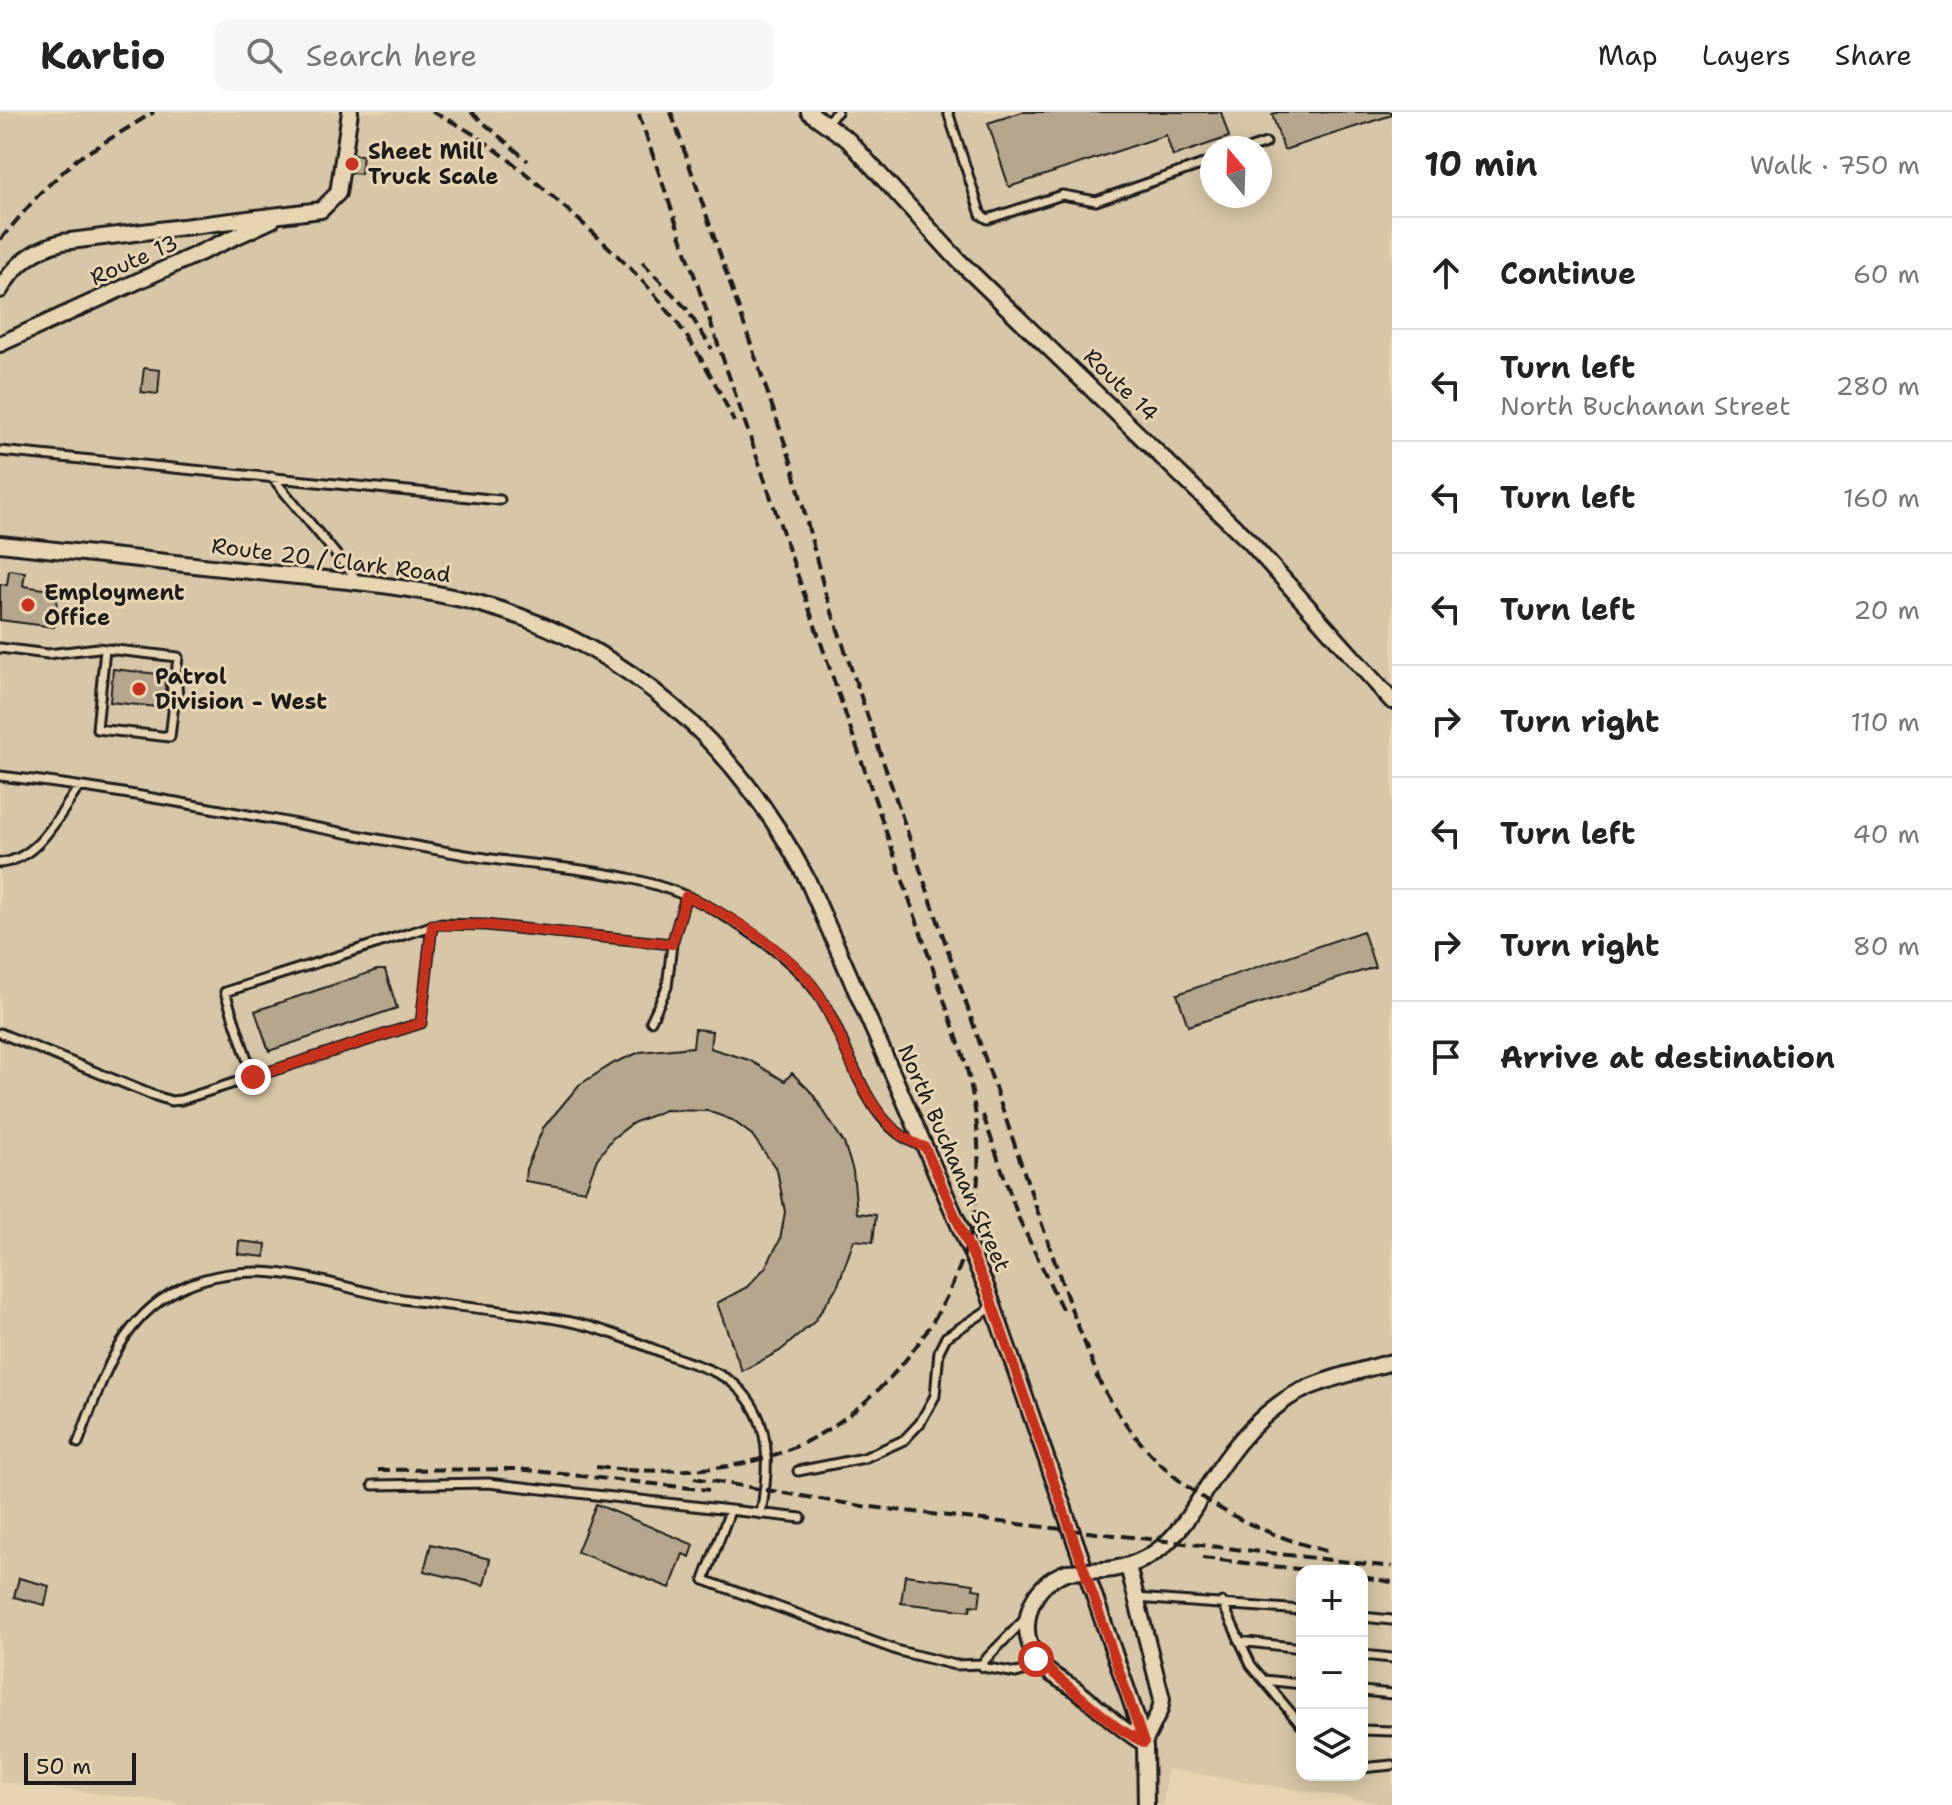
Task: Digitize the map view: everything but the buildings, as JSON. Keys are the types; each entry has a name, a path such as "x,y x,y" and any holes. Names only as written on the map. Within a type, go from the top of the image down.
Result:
{"street":[{"name":"Route 13","path":"0,290 19,264 47,246 139,230 321,210 333,200 342,177 350,112"},
{"name":"Route 14","path":"809,112 848,140 958,260 1250,542 1392,701"},
{"name":"Route 13","path":"0,344 285,214"},
{"name":"Route 20 / Clark Road","path":"0,544 359,583 450,597 516,615 579,643 639,678"},
{"name":"North Buchanan Street","path":"639,678 663,695 709,739 799,864 994,1306 1144,1743 1146,1805"},
{"path":"1128,1566 1162,1699 1144,1743 1117,1727 1043,1666 1029,1639 1028,1616 1033,1597 1042,1586 1067,1572 1128,1566 1157,1553 1191,1515 1226,1459 1252,1429 1284,1400 1344,1376 1392,1362"}],"lane":[{"path":"825,123 837,112"},
{"path":"948,112 981,215 988,219 1062,195 1096,201 1200,165"},
{"path":"0,451 500,500"},
{"path":"272,477 359,583"},
{"path":"0,648 48,654 105,649 178,657 176,675 171,682 174,704 170,737 97,729 105,649"},
{"path":"0,776 79,787 486,859 630,877 686,896 755,935 806,979 820,997 883,1118 903,1138 925,1147"},
{"path":"0,863 23,857 35,847 79,787"},
{"path":"651,1021 667,987 672,944 686,896"},
{"path":"253,1077 225,992 432,925 485,925 672,944"},
{"path":"0,1033 171,1101 421,1023 432,925"},
{"path":"78,1443 114,1355 138,1317 180,1288 207,1278 232,1274 282,1274 395,1298 571,1322 635,1341 728,1380 749,1402 766,1437 768,1462 761,1514"},
{"path":"798,1471 864,1458 904,1440 920,1423 935,1396 939,1351 946,1337 994,1306"},
{"path":"373,1485 488,1483 801,1518"},
{"path":"730,1511 704,1580 899,1651 955,1665 982,1664 991,1671 1016,1673 1043,1666"},
{"path":"1136,1598 1296,1609"},
{"path":"1222,1602 1239,1641 1264,1680 1296,1719"},
{"path":"982,1664 1028,1616"},
{"path":"1368,1618 1392,1620"},
{"path":"1239,1641 1296,1647"},
{"path":"1368,1656 1392,1658"},
{"path":"1264,1680 1296,1683"},
{"path":"1368,1692 1392,1694"},
{"path":"1368,1730 1392,1731"},
{"path":"1368,1767 1392,1765"}],"shaded area":[{"path":"0,112 1392,112 1392,1805 1167,1769 1163,1805 198,1805 0,1782"}],"railway":[{"path":"0,240 40,193 77,159 154,112"},
{"path":"432,112 480,138 510,160 610,248 678,324 716,385 734,422"},
{"path":"471,112 528,161"},
{"path":"627,1470 700,1469 736,1465 771,1456 809,1440 844,1418 877,1391 906,1360 931,1325 951,1288 966,1249 975,1209 978,1170 973,1095 964,1058 638,112"},
{"path":"671,112 792,464 825,592 1069,1303 1100,1382"},
{"path":"642,262 686,308 712,349"},
{"path":"983,1115 1019,1219 1063,1311"},
{"path":"1096,1375 1138,1440 1191,1489 1253,1525 1326,1551"},
{"path":"596,1467 638,1471"},
{"path":"378,1470 517,1469 709,1490"},
{"path":"694,1478 862,1506 1392,1567"},
{"path":"1202,1558 1296,1569"},
{"path":"1368,1578 1392,1582"}],"place":[{"name":"Sheet Mill Truck Scale","path":"352,164"},
{"name":"Employment Office","path":"28,605"},
{"name":"Patrol Division - West","path":"139,689"}],"route":[{"path":"253,1077 421,1023 432,925 485,925 672,944 686,896 755,935 814,988 876,1107 890,1127 903,1138 925,1147 988,1291 1124,1677 1144,1743 1117,1727 1036,1659"}]}
